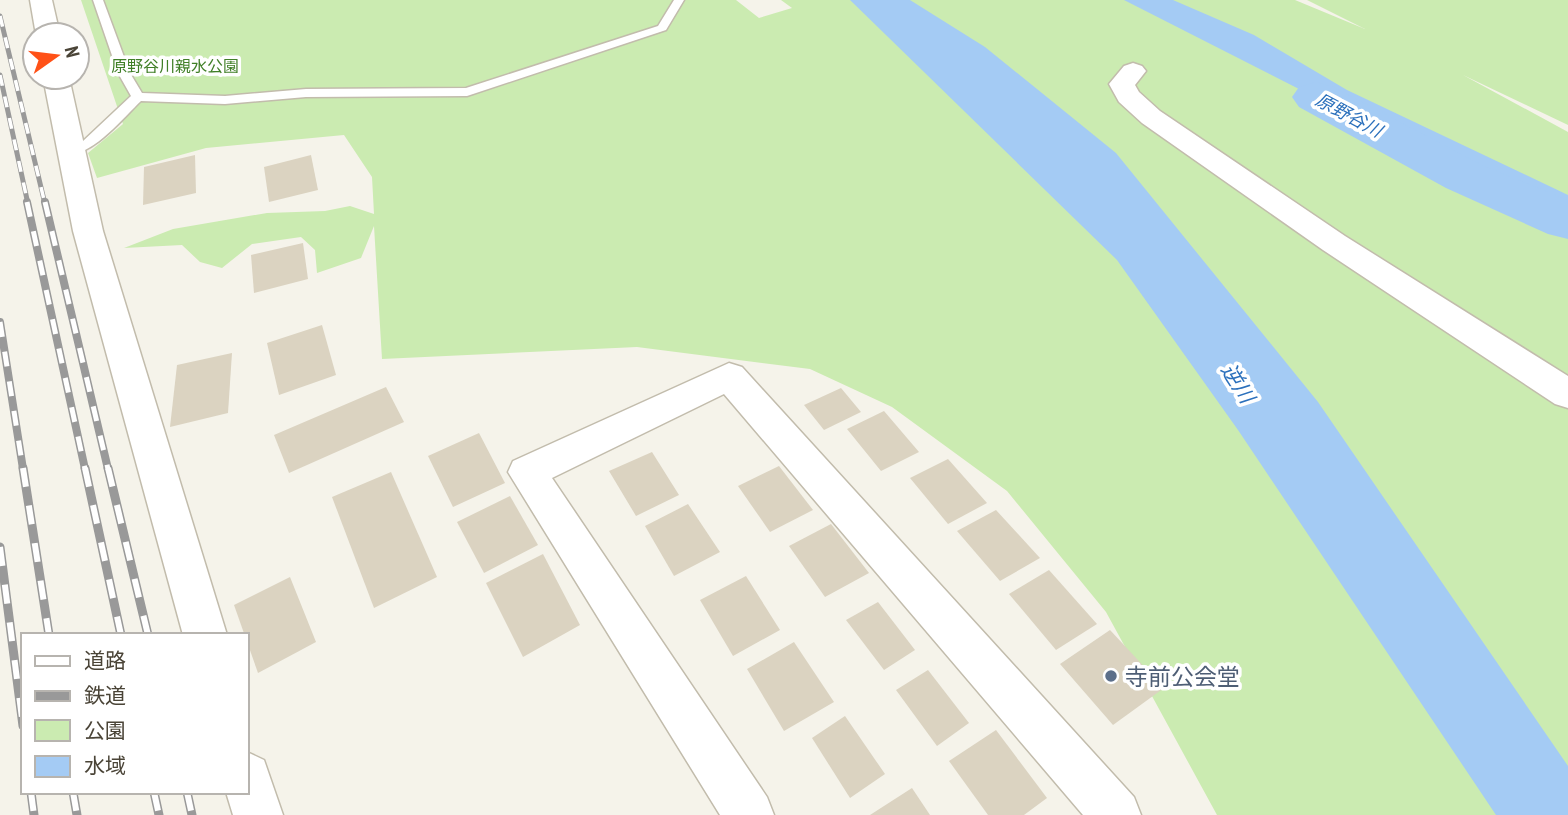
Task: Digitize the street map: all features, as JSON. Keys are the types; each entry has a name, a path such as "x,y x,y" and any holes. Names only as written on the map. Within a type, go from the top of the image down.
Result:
{"street":[{"path":"41,0 45,21"},
{"path":"1133,71 1122,84 1128,96 1151,117 1334,243 1568,394"},
{"path":"59,91 88,231 204,633"},
{"path":"749,815 527,472 729,376 1116,815"},
{"path":"248,780 258,815"}],"lane":[{"path":"98,0 124,73 138,97"},
{"path":"71,151 87,145 138,97 225,100 306,93 467,92 662,28 679,0"}],"green space":[{"name":"原野谷川親水公園","path":"81,0 736,0 759,18 792,8 781,0 1295,0 1365,29 1307,0 1568,0 1568,125 1463,75 1568,132 1568,815 1217,815 1106,612 1007,491 892,407 810,369 637,347 382,359 374,226 361,258 317,273 315,250 301,237 252,244 222,268 200,262 182,245 124,248 173,229 267,213 325,211 350,206 374,214 372,177 344,135 206,148 97,178 88,153 123,124 91,30 91,21 88,21"}],"water":[{"name":"逆川","path":"850,0 910,0 985,47 1116,153 1318,402 1568,766 1568,815 1496,815 1238,430 1117,260"},
{"path":"1124,0 1173,0 1254,35 1347,90 1568,195 1568,226"}],"building":[{"path":"195,155 196,193 143,205 144,167"},
{"path":"311,155 318,190 269,202 264,167"},
{"path":"303,243 308,279 254,293 251,255"},
{"path":"322,325 336,375 279,395 267,343"},
{"path":"232,353 228,413 170,427 177,365"},
{"path":"386,387 404,422 289,473 274,435"},
{"path":"841,388 861,412 824,430 804,405"},
{"path":"884,411 919,452 881,471 847,429"},
{"path":"479,433 505,483 453,507 428,456"},
{"path":"652,452 679,495 636,516 609,471"},
{"path":"948,459 987,503 948,524 910,478"},
{"path":"779,466 813,510 770,532 738,486"},
{"path":"391,472 437,577 374,608 332,497"},
{"path":"510,496 538,545 484,573 457,522"},
{"path":"688,504 720,552 674,576 645,526"},
{"path":"996,510 1040,558 1000,581 957,531"},
{"path":"831,524 869,573 825,597 789,546"},
{"path":"543,554 580,625 523,657 486,583"},
{"path":"1049,570 1097,624 1056,650 1009,594"},
{"path":"746,576 780,630 733,656 700,600"},
{"path":"290,577 316,642 258,673 248,645 248,633 244,633 234,605"},
{"path":"878,602 915,650 884,670 846,620"},
{"name":"寺前公会堂","path":"1110,630 1164,688 1113,725 1060,664"},
{"path":"794,642 834,702 784,731 747,669"},
{"path":"928,670 969,723 937,746 896,690"},
{"path":"845,716 885,774 850,798 812,738"},
{"path":"996,730 1047,798 1024,815 988,815 949,761"},
{"path":"912,788 930,815 870,815"}],"waterway":[{"name":"原野谷川","path":"1316,97 1465,177 1568,221"}],"railway":[{"path":"0,16 45,204"},
{"path":"0,75 28,204"},
{"path":"27,202 85,469"},
{"path":"45,202 108,469"},
{"path":"0,322 23,469"},
{"path":"23,468 49,633"},
{"path":"85,468 121,633"},
{"path":"108,468 148,633"},
{"path":"0,547 21,710"},
{"path":"31,794 34,815"},
{"path":"73,794 77,815"},
{"path":"154,794 159,815"},
{"path":"187,794 192,815"}],"place":[{"name":"寺前公会堂","path":"1111,676"}]}
